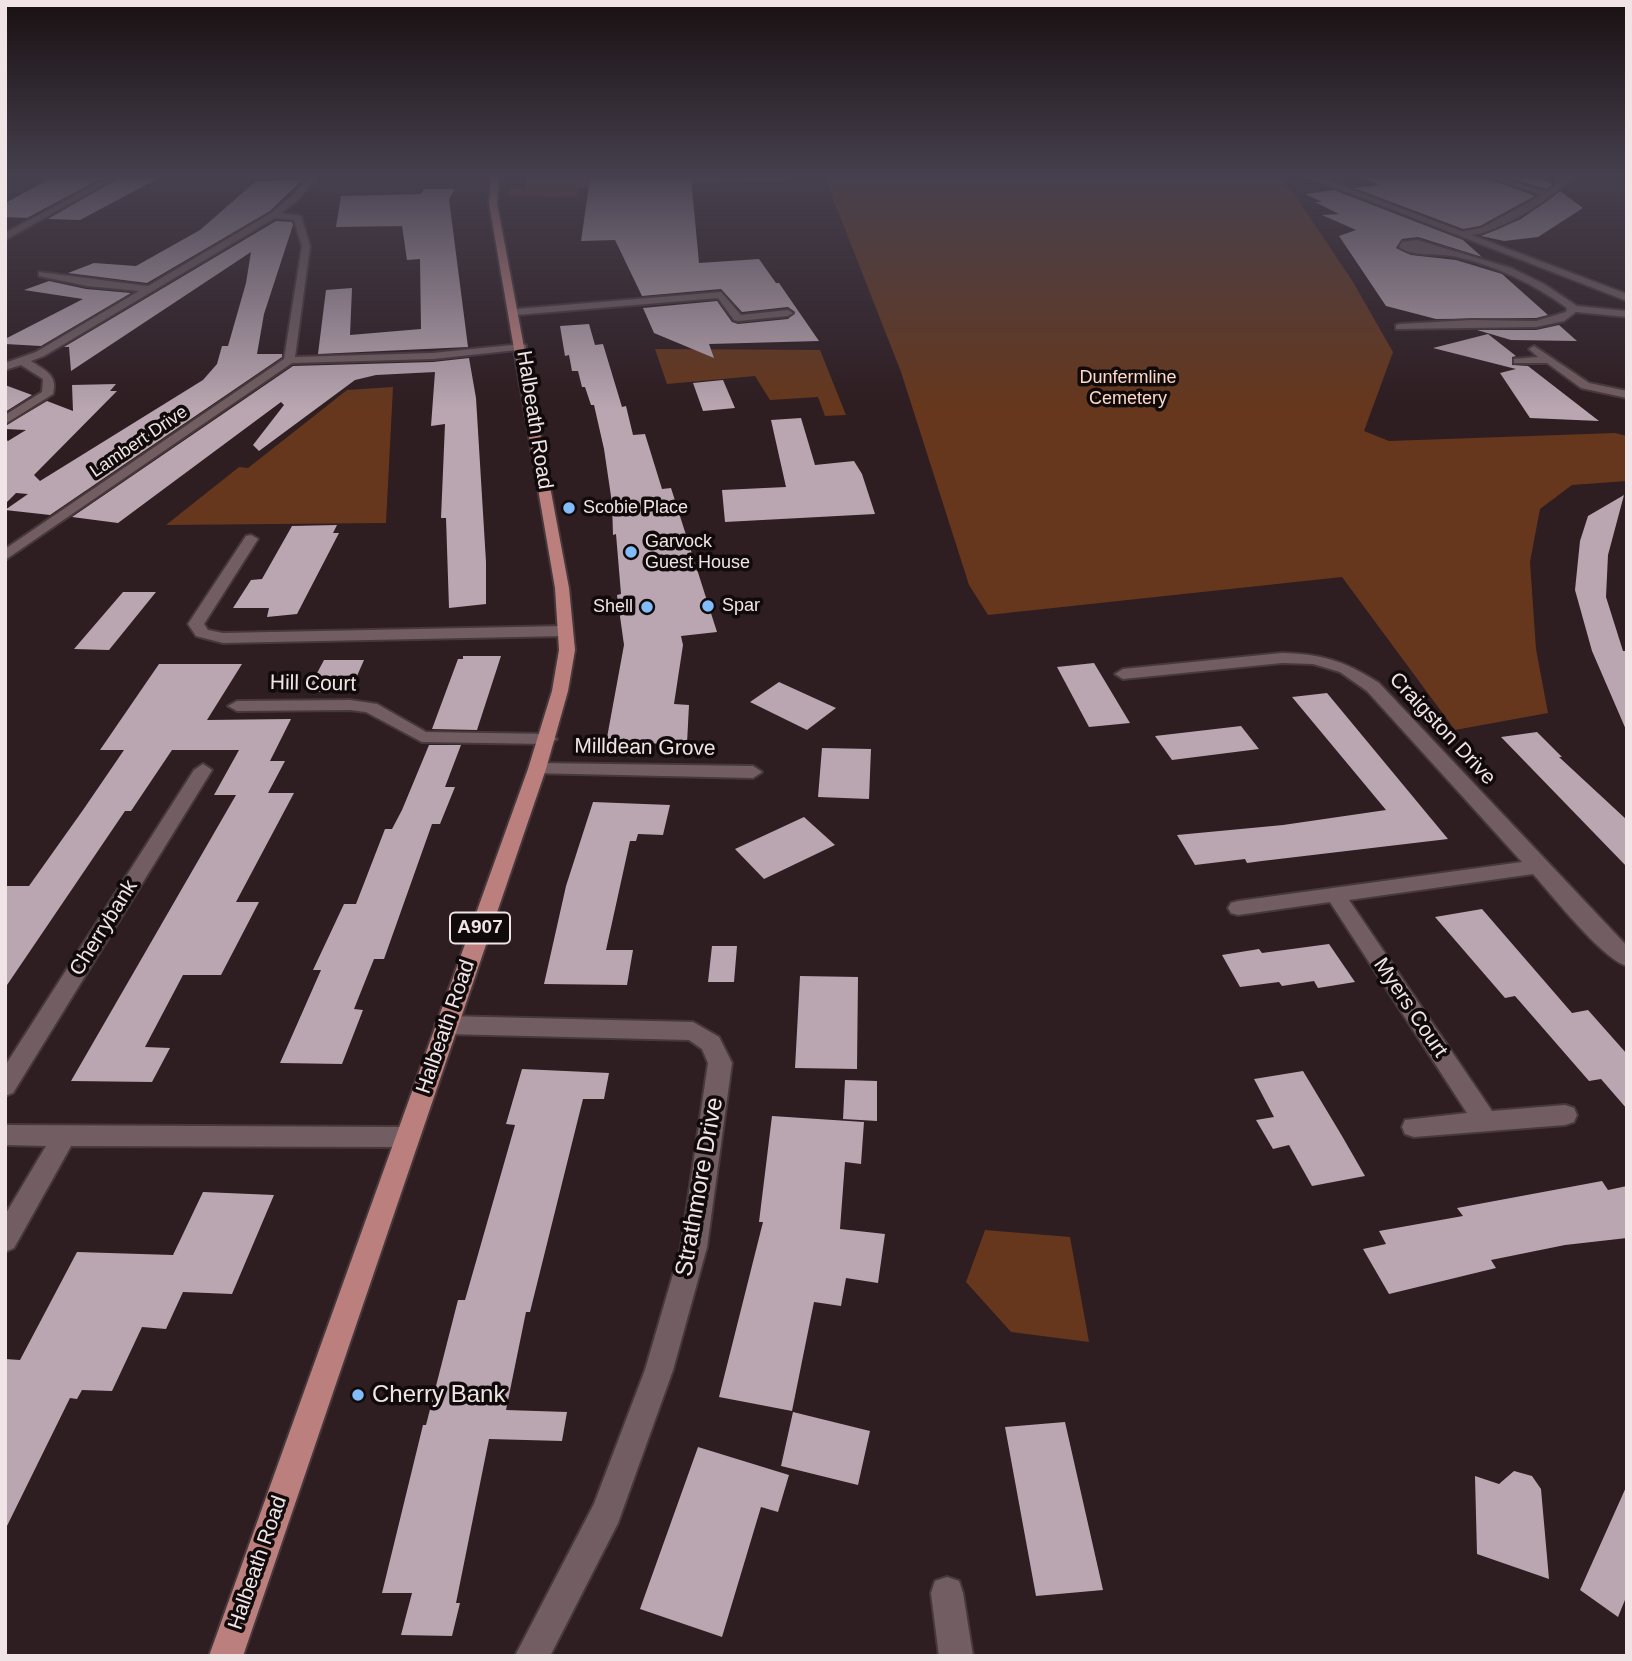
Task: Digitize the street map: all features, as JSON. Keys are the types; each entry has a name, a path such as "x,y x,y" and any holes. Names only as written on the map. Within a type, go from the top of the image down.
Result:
{"main road":[{"name":"Halbeath Road","path":"226,1656 548,739 560,691 567,650 562,588 516,312 504,256"}],"street":[{"path":"5,367 23,361 207,256"},
{"path":"305,256 289,359 433,356 522,347"},
{"path":"1462,256 1487,261 1550,290 1572,309 1627,314"},
{"path":"1518,256 1627,298"},
{"path":"42,274 87,283 151,289"},
{"path":"516,312 721,295 728,300 738,318 788,313"},
{"path":"1400,327 1442,327 1472,323 1518,324 1562,319 1571,314 1572,309"},
{"path":"1392,316 1412,342"},
{"path":"1534,349 1585,386 1627,395"},
{"name":"Lambert Drive","path":"6,554 289,359"},
{"path":"1518,361 1549,360"},
{"path":"5,419 39,400 49,389 48,377 23,361"},
{"path":"251,539 196,624 202,633 223,638 565,631"},
{"name":"Craigston Drive","path":"1123,674 1282,659 1314,659 1346,669 1373,687 1606,940 1627,958"},
{"name":"Hill Court","path":"237,706 350,705 371,708 422,737 548,739"},
{"name":"Milldean Grove","path":"537,769 753,772"},
{"name":"Cherrybank","path":"5,1086 204,770"},
{"path":"1238,908 1540,866"},
{"name":"Myers Court","path":"1336,896 1485,1119"},
{"name":"Strathmore Drive","path":"446,1025 693,1031 711,1043 720,1063 694,1247 659,1370 607,1513 532,1656"},
{"path":"1414,1127 1485,1119 1565,1115"},
{"path":"5,1135 408,1137"},
{"path":"5,1240 64,1136"},
{"path":"947,1593 956,1656"}],"green space":[{"name":"Dunfermline Cemetery","path":"855,256 1335,256 1393,352 1364,431 1389,441 1615,433 1627,436 1627,481 1572,485 1540,509 1530,562 1536,649 1548,713 1455,730 1342,577 988,615 969,585 901,372"},
{"path":"655,349 820,350 846,415 825,416 818,397 770,400 755,376 667,384"},
{"path":"393,387 386,523 166,525 239,467 248,468 347,390"},
{"path":"985,1230 1070,1237 1089,1342 1011,1332 966,1282"}],"building":[{"path":"155,256 194,256 147,283 68,273 94,263 136,266"},
{"path":"218,256 246,256 71,371 69,347 64,347"},
{"path":"250,256 283,256 264,314 257,354 282,354 282,357 50,515 5,510 28,494 16,493 5,504 5,439 8,441 26,430 5,429 5,426 47,401 73,411 72,385 116,384 110,391 117,391 34,475 40,481 203,380 217,364 222,346 228,346 246,283"},
{"path":"406,256 456,256 468,347 318,354 326,290 352,288 350,335 421,329 420,259 407,260"},
{"path":"622,256 698,256 699,263 759,259 819,341 709,344 714,358 654,333 643,308 717,301 732,322 738,324 788,319 795,312 788,307 742,312 721,289 642,296"},
{"path":"1352,256 1416,256 1456,260 1502,274 1548,315 1536,318 1436,319 1386,306"},
{"path":"49,281 86,289 131,293 41,346 5,344 5,339 83,299 24,290"},
{"path":"589,324 595,345 603,344 622,407 626,406 633,435 645,434 662,489 671,488 717,632 681,636 683,645 674,704 689,705 687,744 606,743 624,645 617,595 621,594 616,534 613,535 612,503 594,405 591,405 585,387 582,387 578,371 572,371 569,355 565,356 560,326"},
{"path":"1559,325 1577,341 1511,340 1477,330 1536,330"},
{"path":"1488,334 1516,356 1512,357 1512,365 1528,366 1599,421 1530,418 1500,373 1516,369 1433,348"},
{"path":"469,358 476,398 486,604 449,608 446,518 441,518 445,424 431,426 435,372 376,375 355,380 259,451 253,445 284,405 281,402 118,523 72,517 293,366 433,362"},
{"path":"723,380 735,408 703,411 693,383"},
{"path":"5,385 32,395 5,412"},
{"path":"801,418 815,465 854,461 862,474 875,514 725,522 722,490 786,487 771,420"},
{"path":"1624,495 1608,555 1606,597 1623,651 1627,651 1627,732 1592,651 1575,590 1580,541 1588,516"},
{"path":"337,525 333,533 339,533 297,614 267,617 269,608 233,608 251,580 262,579 292,526"},
{"path":"123,592 156,592 109,650 74,649"},
{"path":"463,656 501,656 477,730 432,729 458,659 463,659"},
{"path":"324,660 364,660 350,692 307,692"},
{"path":"1094,663 1130,723 1089,727 1057,667"},
{"path":"159,664 242,664 207,720 291,719 270,761 285,761 268,793 294,793 236,902 259,902 221,975 183,975 145,1047 170,1048 152,1082 71,1081 236,795 214,795 239,750 172,750 131,811 125,811 5,988 5,886 29,886 83,810 124,750 100,750"},
{"path":"779,682 836,708 807,730 750,702"},
{"path":"1327,693 1448,839 1247,863 1245,859 1195,865 1177,835 1283,825 1386,810 1292,697"},
{"path":"1241,726 1259,749 1172,760 1155,736"},
{"path":"1537,732 1562,757 1559,757 1627,820 1627,867 1501,737"},
{"path":"429,745 461,745 445,787 455,787 440,824 432,824 384,959 374,959 354,1009 363,1010 342,1064 280,1063 321,970 313,970 344,904 356,904 385,829 392,829 402,810"},
{"path":"822,748 871,749 869,799 818,797"},
{"path":"593,802 670,805 663,835 638,834 636,841 630,841 606,950 633,950 627,985 544,984 566,886"},
{"path":"804,817 835,845 764,879 735,849"},
{"path":"1482,909 1572,1013 1588,1010 1627,1054 1627,1109 1601,1079 1589,1081 1515,996 1505,998 1435,917"},
{"path":"1329,944 1355,982 1318,988 1314,981 1282,986 1279,982 1240,987 1222,955 1259,949 1262,953"},
{"path":"712,946 737,946 734,982 708,982"},
{"path":"800,976 858,977 857,1069 795,1068"},
{"path":"522,1069 609,1073 604,1099 583,1099 530,1312 526,1312 506,1410 567,1412 562,1441 489,1439 456,1603 460,1603 452,1636 401,1635 412,1593 382,1593 423,1425 426,1425 458,1300 465,1300 515,1125 506,1124"},
{"path":"1303,1071 1365,1176 1312,1186 1289,1145 1273,1149 1256,1120 1274,1117 1254,1079"},
{"path":"845,1080 877,1081 877,1121 843,1119"},
{"path":"772,1116 864,1122 861,1164 845,1162 840,1229 885,1234 878,1283 846,1278 841,1306 814,1302 792,1411 719,1397 763,1222 759,1222"},
{"path":"1602,1181 1608,1190 1627,1186 1627,1238 1565,1245 1491,1260 1496,1268 1389,1294 1363,1249 1386,1244 1379,1231 1463,1216 1457,1208"},
{"path":"203,1192 274,1195 232,1294 183,1292 166,1329 142,1327 112,1391 82,1390 77,1399 70,1398 5,1530 5,1359 20,1360 77,1252 173,1255"},
{"path":"793,1412 870,1431 858,1485 781,1466"},
{"path":"1065,1422 1103,1590 1036,1596 1005,1427"},
{"path":"698,1447 789,1475 778,1512 761,1507 722,1637 640,1609"},
{"path":"1514,1471 1532,1476 1541,1489 1549,1579 1477,1554 1475,1476 1499,1484"},
{"path":"1627,1485 1627,1595 1618,1617 1580,1590"}],"place":[{"name":"Scobie Place","path":"569,508"},
{"name":"Garvock Guest House","path":"631,552"},
{"name":"Spar","path":"708,606"},
{"name":"Shell","path":"647,607"},
{"name":"Cherry Bank","path":"358,1395"}]}
